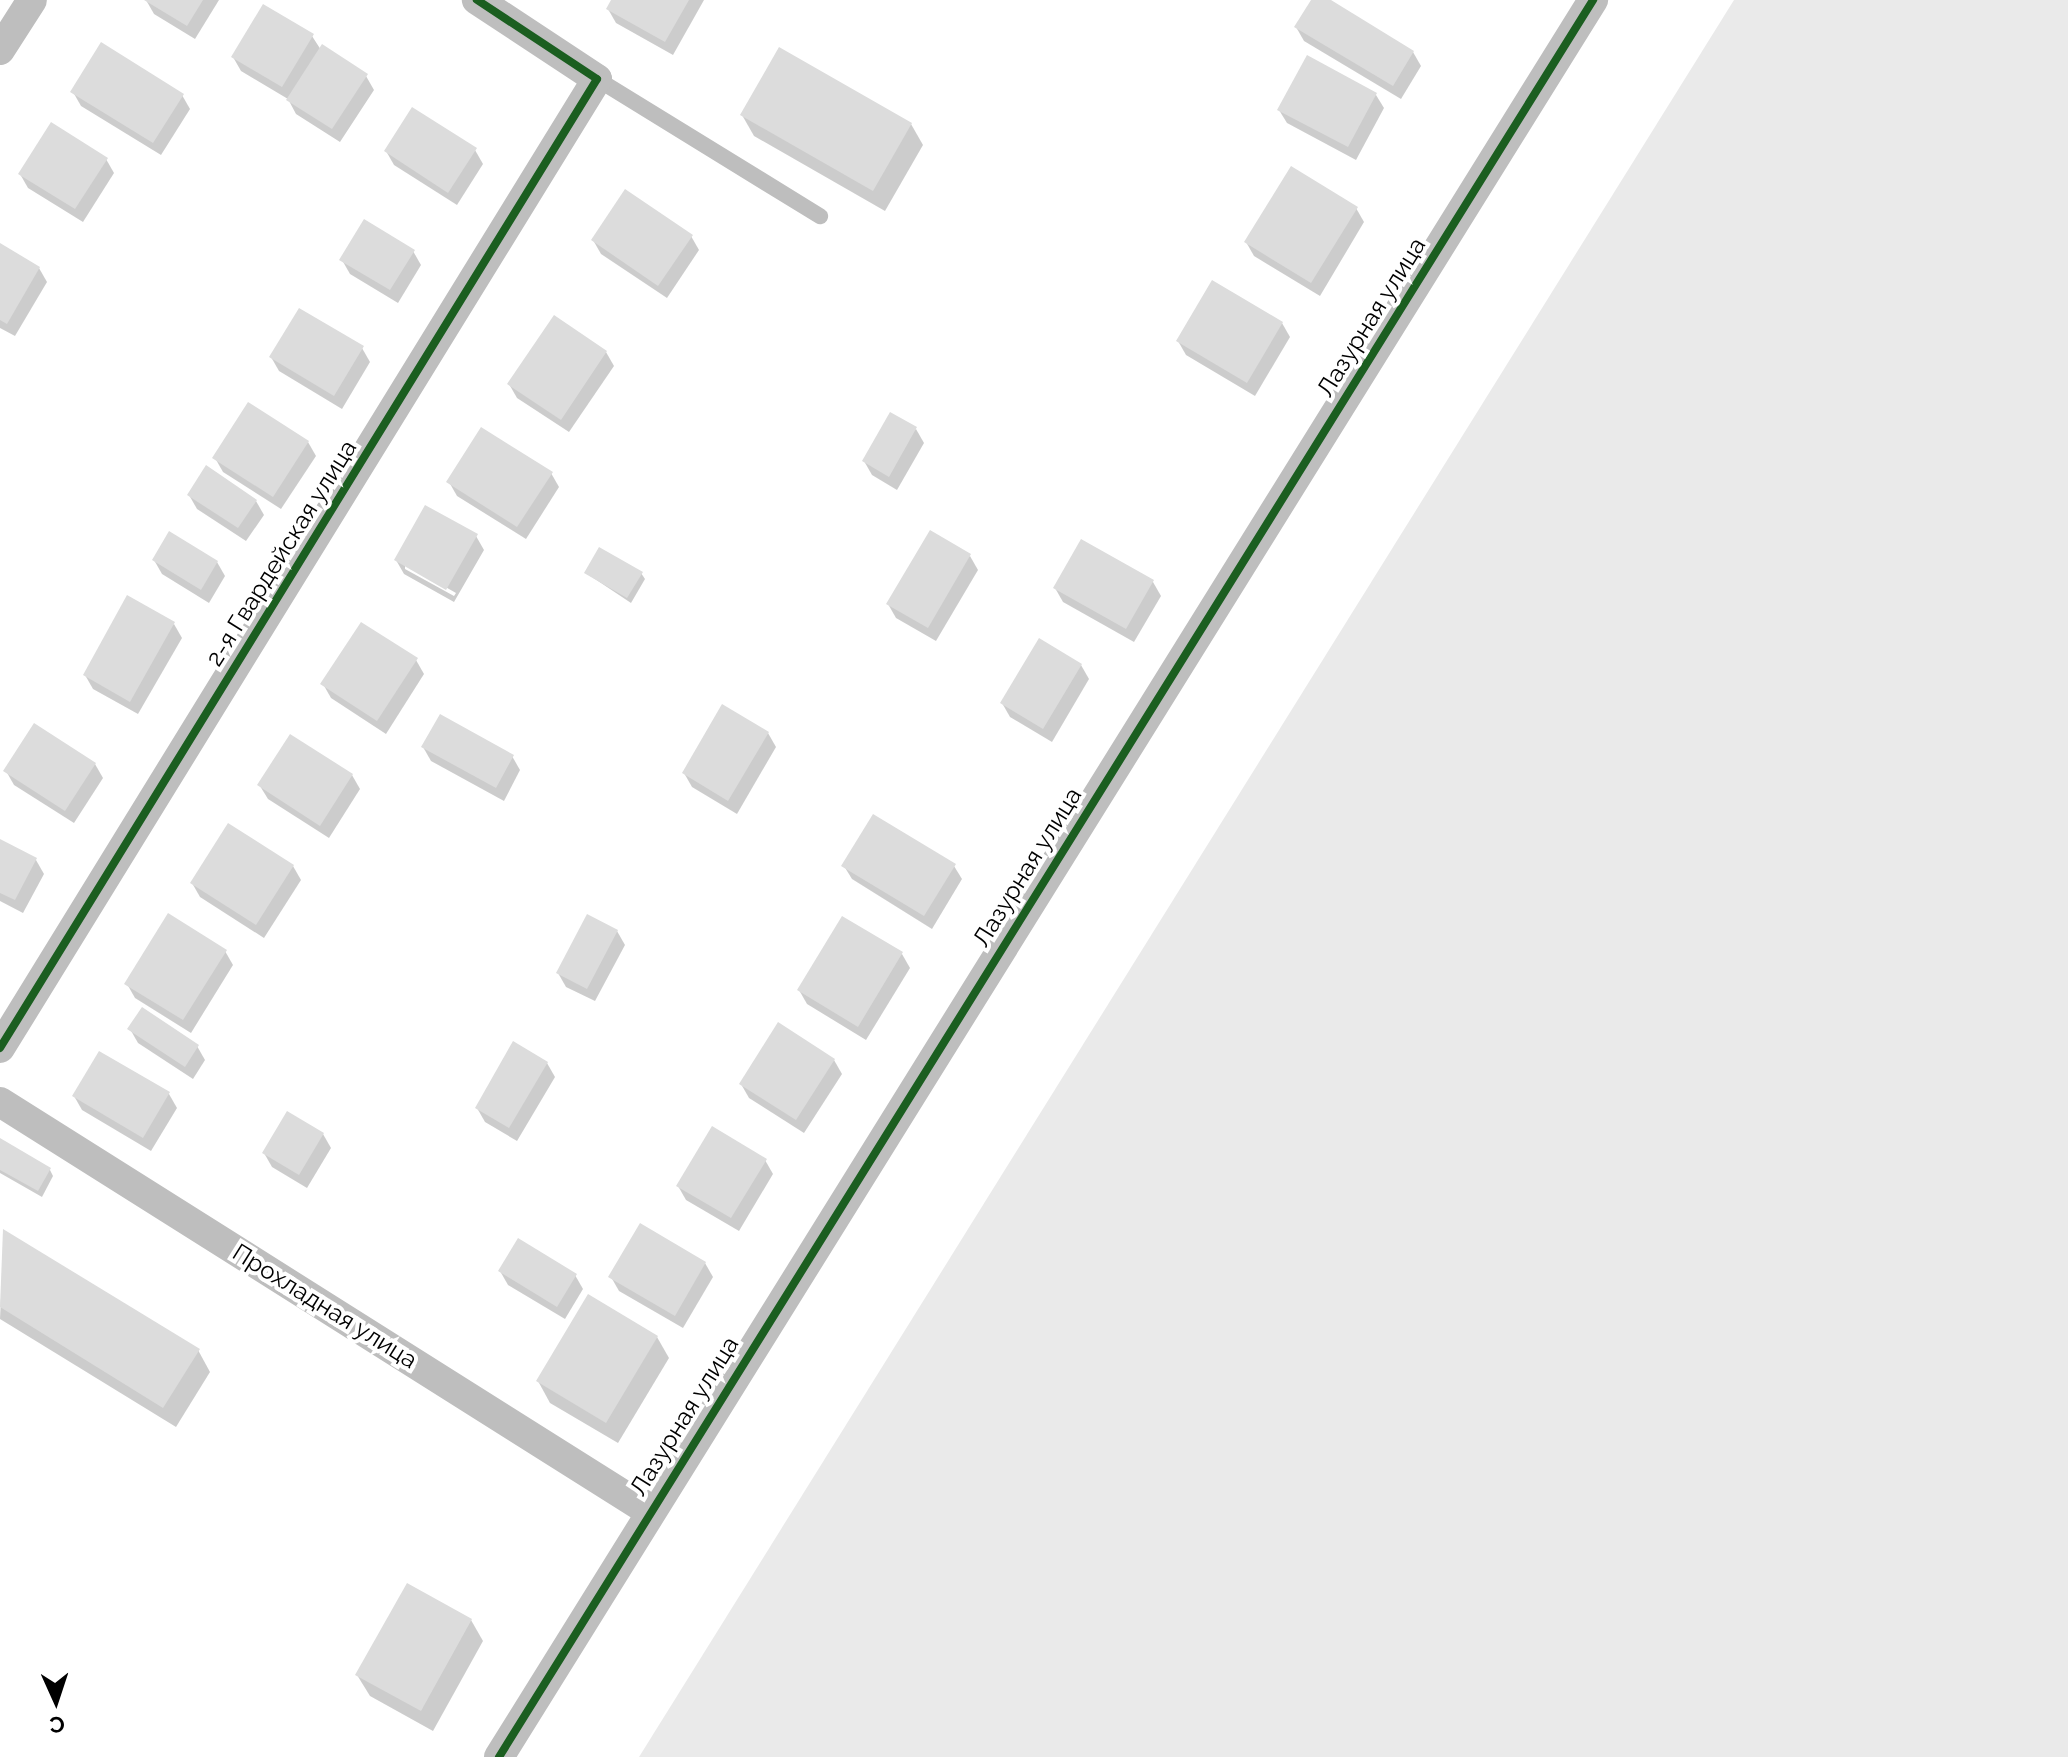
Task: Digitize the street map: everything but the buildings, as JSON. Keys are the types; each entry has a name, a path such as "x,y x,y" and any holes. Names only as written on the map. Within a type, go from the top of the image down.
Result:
{"street":[{"path":"0,50 32,0"},
{"path":"477,0 597,79"},
{"name":"Лазурная улица","path":"499,1757 649,1511 1593,0"},
{"name":"2-я Гвардейская улица","path":"0,1048 597,79"},
{"name":"Прохладная улица","path":"0,1102 649,1511"}],"lane":[{"path":"597,79 820,216"}],"shaded area":[{"path":"1734,0 2068,0 2068,1757 639,1757"}],"cycle path":[{"path":"0,1048 597,79 477,0"},
{"path":"499,1757 1593,0"}]}
